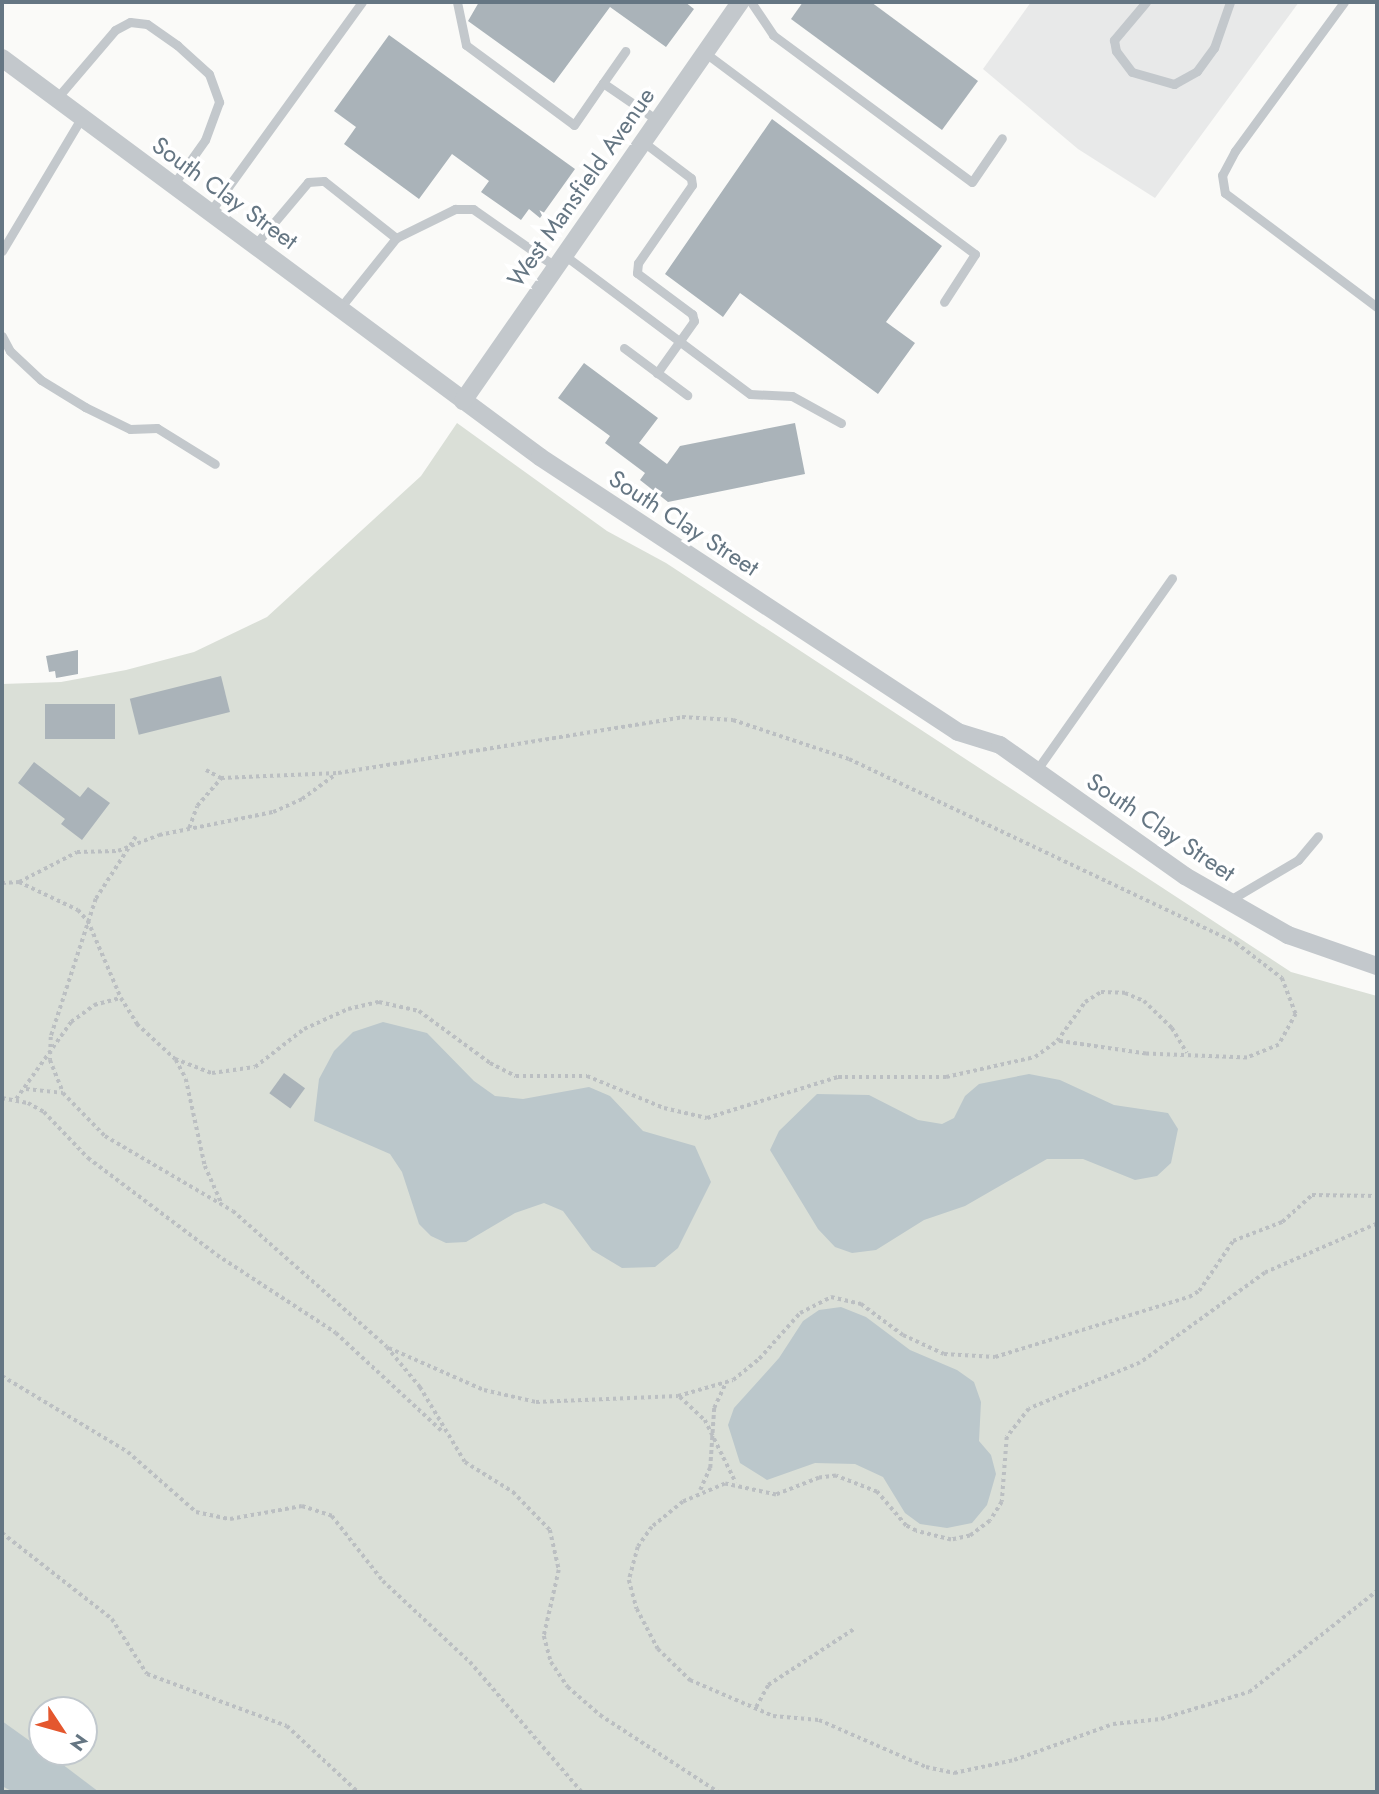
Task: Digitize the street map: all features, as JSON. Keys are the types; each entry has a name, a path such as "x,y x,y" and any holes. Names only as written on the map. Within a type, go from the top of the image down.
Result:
{"street":[{"name":"West Mansfield Avenue","path":"463,401 740,2"},
{"name":"South Clay Street","path":"2,58 340,308 510,438 948,726 1000,746 1228,901 1296,938 1377,966"}],"lane":[{"path":"210,212 362,2"},
{"path":"457,2 466,45 574,125 625,51"},
{"path":"751,2 773,35 972,182 1002,138"},
{"path":"1146,2 1114,40 1116,51 1132,72 1174,84 1198,71 1214,48 1230,2"},
{"path":"1344,2 1235,151 1222,175 1225,193 1377,307"},
{"path":"57,98 115,30 130,22 148,24 177,45 209,74 219,102 205,139 173,185"},
{"path":"704,52 975,254 944,302"},
{"path":"603,83 657,120"},
{"path":"2,251 82,117"},
{"path":"642,141 691,178 692,185 638,263 637,273 692,314 694,321 657,373"},
{"path":"255,245 307,182 324,181 396,238"},
{"path":"340,308 396,238 455,209 473,209 560,261 680,341 750,394 792,396 841,424"},
{"path":"2,336 10,351 41,380 85,407 130,429 157,428 215,464"},
{"path":"624,348 687,395"},
{"path":"1036,771 1172,578"},
{"path":"1228,901 1298,860 1318,836"}],"path":[{"path":"206,770 221,778 338,773 682,717 716,716 777,733 849,759 1103,877 1236,943 1272,966 1290,989 1296,1014 1279,1045 1260,1055 1234,1059 1187,1053 1146,1054 1058,1041"},
{"path":"19,882 67,855 131,847 189,828 286,807 338,773"},
{"path":"189,828 197,806 221,778"},
{"path":"136,837 101,887 50,1046 62,1093 105,1136 222,1204 387,1347 420,1387 446,1435 465,1462 513,1492 540,1517 556,1540 559,1570 544,1636 551,1662 568,1688 600,1715 718,1792"},
{"path":"2,883 19,882 70,903 88,921 121,998 150,1039 175,1059 212,1073 240,1073 269,1059 304,1029 348,1009 394,1004 433,1018 490,1063 516,1076 587,1076 664,1108 707,1118 838,1077 967,1075 1035,1057 1058,1041 1085,1002 1101,992 1115,991 1134,996 1154,1009 1187,1053"},
{"path":"16,1099 26,1089 50,1046 71,1022 94,1005 121,998"},
{"path":"175,1059 186,1079 205,1166 222,1204"},
{"path":"26,1089 62,1093"},
{"path":"2,1098 16,1099 44,1112 88,1158 194,1238 335,1333 446,1435"},
{"path":"387,1347 484,1390 536,1402 678,1396 726,1382 747,1370 792,1321 820,1300 852,1300 904,1335 944,1354 995,1357 1189,1297 1199,1291 1233,1241 1282,1222 1312,1195 1377,1196"},
{"path":"699,1492 737,1484 776,1495 827,1475 846,1478 877,1492 906,1527 951,1540 970,1536 990,1521 1002,1502 1007,1437 1029,1409 1140,1363 1265,1273 1377,1224"},
{"path":"2,1376 128,1452 195,1512 230,1519 302,1506 332,1516 383,1581 470,1662 582,1792"},
{"path":"726,1382 717,1396 711,1434 710,1468 699,1492 643,1538 630,1570 632,1594 649,1633 674,1668 703,1686 773,1716 806,1716 839,1726 926,1768 971,1772 1105,1726 1161,1719 1249,1692 1377,1591"},
{"path":"678,1396 698,1411 737,1484"},
{"path":"2,1533 112,1619 147,1674 176,1687 267,1718 295,1732 358,1792"},
{"path":"756,1707 768,1685 854,1629"}],"shaded area":[{"path":"1031,2 1299,2 1155,198 1078,149 983,69"},
{"path":"457,423 607,531 666,563 1291,972 1377,996 1377,1792 2,1792 2,684 61,682 126,670 194,652 267,617 421,476"},
{"path":"383,1022 427,1033 474,1081 495,1096 523,1099 589,1087 610,1096 643,1131 695,1146 711,1182 678,1248 655,1267 622,1268 592,1250 563,1211 544,1203 515,1213 466,1242 446,1243 431,1236 419,1224 402,1172 390,1154 314,1121 319,1079 334,1051 353,1032"},
{"path":"1029,1074 1060,1080 1114,1105 1168,1113 1178,1129 1171,1163 1157,1176 1135,1180 1083,1159 1047,1159 965,1206 924,1220 876,1250 852,1253 835,1247 818,1229 770,1150 779,1131 817,1094 869,1095 918,1120 942,1124 954,1118 965,1096 979,1084"},
{"path":"841,1307 866,1317 910,1350 957,1370 974,1382 981,1402 979,1441 991,1455 996,1474 987,1505 972,1523 947,1528 920,1524 905,1513 883,1477 855,1464 815,1463 767,1480 740,1463 728,1425 734,1408 779,1358 803,1321 819,1310"},
{"path":"2,1721 28,1740 28,1766 65,1766 99,1792 13,1792 2,1786"}],"building":[{"path":"479,2 685,2 694,9 666,47 610,7 554,83 468,21"},
{"path":"803,2 871,2 978,81 942,130 791,19"},
{"path":"389,35 575,169 540,218 529,209 521,220 481,192 489,181 452,154 419,199 344,144 356,127 334,111"},
{"path":"772,119 942,246 886,322 915,343 878,394 740,293 723,317 665,274"},
{"path":"584,363 658,418 639,443 667,464 680,446 795,423 805,474 668,502 640,480 645,473 605,443 610,436 558,398"},
{"path":"78,650 78,674 56,678 55,671 49,672 46,656"},
{"path":"221,676 230,712 139,735 130,699"},
{"path":"45,704 115,704 115,739 45,739"},
{"path":"34,762 80,797 88,787 110,803 82,840 61,824 65,819 18,783"},
{"path":"284,1073 305,1088 290,1109 269,1093"}]}
